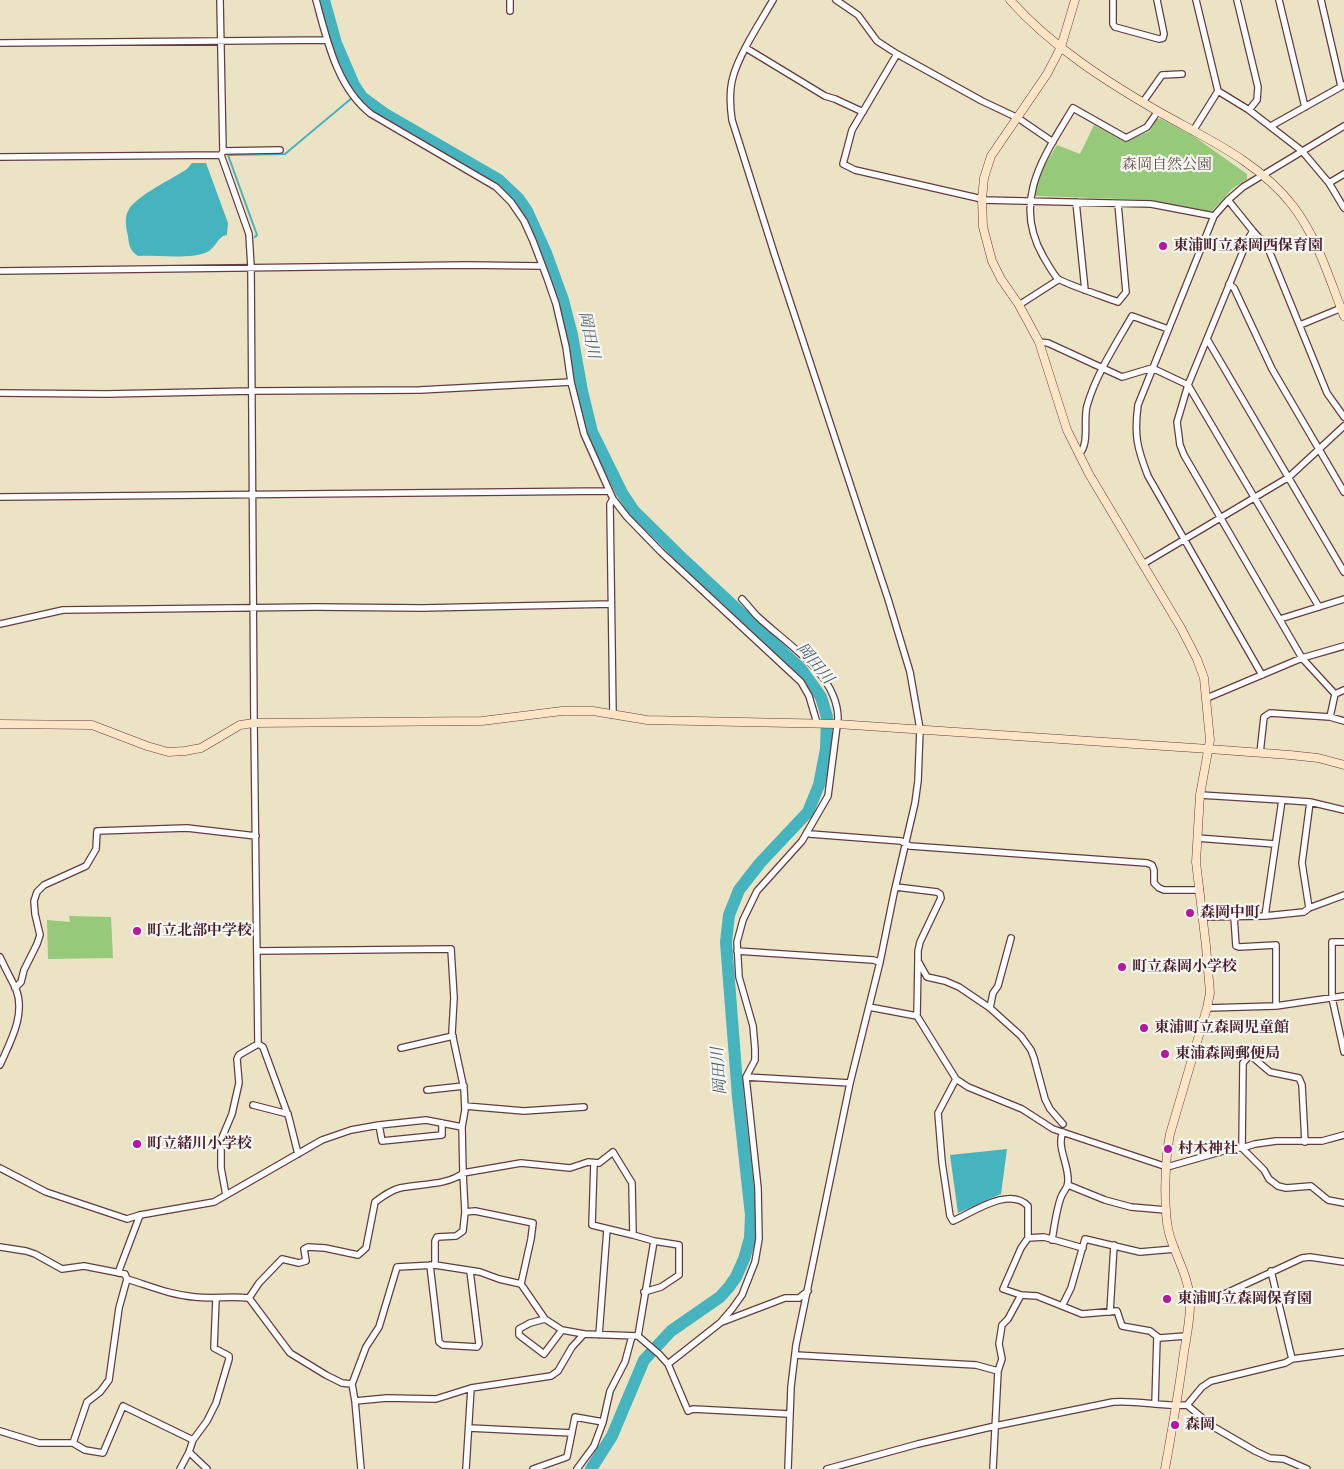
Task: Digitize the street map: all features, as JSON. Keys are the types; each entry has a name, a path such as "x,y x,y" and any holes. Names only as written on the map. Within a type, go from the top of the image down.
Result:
{"street":[{"path":"220,0 222,153 249,234 251,267 258,1044 239,1055 237,1059 239,1082 232,1114 221,1140 221,1168 226,1195"},
{"path":"316,0 327,40 346,87 358,103 371,114 496,187 511,202 533,241 556,304 566,347 570,382 584,434 613,499 627,517 661,552 801,682 809,696 817,723"},
{"path":"510,0 510,11"},
{"path":"773,0 746,48 733,76 730,97 732,120 888,599 910,672 920,728 918,781 915,803 880,962 850,1083 796,1344 789,1414 788,1469"},
{"path":"836,0 858,15 877,41 1018,118 1053,142"},
{"path":"1010,0 1061,47 1109,82 1238,155 1262,174 1282,194 1302,219 1316,244 1343,310 1300,325"},
{"path":"1075,0 1061,47 1048,74 990,156 984,178 982,199 983,227 992,261 1001,279 1019,305 1038,342 1067,430 1106,503 1181,628 1197,659 1204,678 1207,698 1209,749 1200,795 1196,862 1210,993 1166,1150 1166,1210 1169,1233 1187,1282 1190,1298 1190,1316 1165,1469"},
{"path":"1113,0 1113,24 1115,27 1159,39 1163,38 1164,34 1157,0"},
{"path":"1196,0 1218,91 1249,110 1302,152 1328,183 1344,208"},
{"path":"1237,0 1258,87 1257,100 1249,110"},
{"path":"1278,0 1305,107"},
{"path":"1271,126 1343,85 1321,0"},
{"path":"0,43 327,40"},
{"path":"746,48 824,96 863,112"},
{"path":"898,54 852,130 843,164 855,170 982,199 1151,204 1214,216"},
{"path":"1143,102 1162,75 1182,74"},
{"path":"1193,131 1218,91"},
{"path":"1118,204 1126,292 1118,302 1058,280 1035,241 1030,221 1030,200 1033,184 1038,169 1073,108 1126,138 1147,127 1158,111"},
{"path":"1262,675 1148,476 1137,446 1138,405 1214,216 1243,187 1344,126"},
{"path":"0,157 222,153 280,150"},
{"path":"1328,183 1344,174"},
{"path":"1228,200 1268,248 1327,393 1344,417"},
{"path":"1076,202 1085,290"},
{"path":"1254,231 1248,239 1188,385 1177,422 1180,446 1189,465 1302,658 1335,694"},
{"path":"0,271 466,264 542,266"},
{"path":"1019,305 1058,280"},
{"path":"1229,284 1234,288 1272,369 1344,492"},
{"path":"1079,454 1084,449 1085,444 1086,408 1103,368 1132,316 1168,329"},
{"path":"1207,339 1344,572"},
{"path":"1038,342 1048,343 1122,377 1152,368 1188,385 1319,607"},
{"path":"0,393 106,394 420,390 570,382"},
{"path":"1143,564 1289,477 1344,426"},
{"path":"0,498 609,491"},
{"path":"613,499 610,504 613,715"},
{"path":"668,1364 720,1323 742,1295 755,1262 759,1239 758,1188 746,1077 754,1060 755,1048 753,1026 741,989 737,951 739,932 751,901 763,883 795,850 828,796 837,724 838,711 834,700 818,672 807,658 757,616 742,599"},
{"path":"1280,619 1344,599"},
{"path":"0,624 63,610 422,608 611,604"},
{"path":"1207,698 1302,658 1344,646"},
{"path":"1335,694 1344,690"},
{"path":"1330,718 1335,694"},
{"path":"0,724 92,725 147,746 168,752 185,752 201,748 240,725 482,721 562,711 593,711 647,720 817,723 920,728 1318,758 1344,765"},
{"path":"1260,753 1264,717 1270,713 1344,721"},
{"path":"1200,795 1310,802 1344,810"},
{"path":"1265,916 1282,800"},
{"path":"1309,908 1302,863 1310,802"},
{"path":"15,988 21,982 24,970 40,935 34,902 37,892 44,885 86,866 96,850 96,831 187,828 256,836"},
{"path":"807,832 810,834 901,841 910,846 1147,863 1154,870 1154,883 1159,888 1164,890 1200,890"},
{"path":"1197,838 1275,844"},
{"path":"896,886 937,892 940,896 920,942 918,1016 956,1079 968,1087 1022,1109 1053,1129 1167,1167 1255,1144 1276,1141 1322,1141 1344,1135"},
{"path":"1203,917 1265,916 1304,912 1309,908 1344,895"},
{"path":"1234,917 1236,946 1239,948 1276,945 1276,1006"},
{"path":"990,1008 1011,938"},
{"path":"1344,942 1332,942 1332,998 1344,1052"},
{"path":"257,952 451,949 454,998 453,1036 464,1086 462,1173 466,1212 463,1231 456,1236 437,1238 435,1241 432,1265 439,1342 443,1344 477,1347 479,1344 470,1271"},
{"path":"737,951 880,962"},
{"path":"0,957 3,972 15,988 19,1013 16,1026 0,1065"},
{"path":"918,961 927,977 951,983 990,1008 1013,1028 1031,1050 1045,1099 1063,1124"},
{"path":"1207,1008 1276,1006 1344,996"},
{"path":"869,1007 918,1016"},
{"path":"401,1048 453,1036"},
{"path":"260,1045 263,1047 288,1114 298,1154"},
{"path":"1306,1142 1302,1085 1299,1078 1270,1072 1250,1055 1243,1063 1242,1148 1264,1170 1269,1179 1278,1186 1286,1188 1311,1186 1328,1200 1344,1203"},
{"path":"746,1077 850,1083"},
{"path":"956,1079 938,1113 942,1162 950,1216 953,1221 988,1204 1004,1199 1016,1198 1028,1206 1028,1238 1021,1248 1002,1288 1021,1296 1037,1296 1082,1314 1117,1311 1122,1326 1150,1331 1157,1337 1166,1339 1186,1336"},
{"path":"427,1090 464,1086"},
{"path":"252,1105 288,1114"},
{"path":"465,1106 524,1111 584,1107"},
{"path":"0,1168 46,1192 127,1219 214,1202 298,1154 351,1130 426,1120 462,1126"},
{"path":"379,1125 382,1141 442,1135 442,1123"},
{"path":"1052,1240 1062,1195 1068,1188 1068,1169 1060,1138 1063,1132"},
{"path":"250,1298 259,1283 282,1258 299,1263 306,1261 304,1249 308,1247 325,1248 358,1255 362,1253 366,1248 375,1202 398,1189 431,1184 462,1173 521,1163 570,1168 588,1162 599,1163 613,1152 632,1183 633,1235"},
{"path":"594,1163 592,1225 654,1241 679,1245 679,1275 661,1287 644,1292"},
{"path":"1068,1185 1131,1207 1166,1210"},
{"path":"466,1212 475,1211 533,1223 521,1284 545,1319 562,1330 584,1334 635,1336 659,1354 668,1364 688,1411 693,1409 789,1414"},
{"path":"118,1273 140,1215"},
{"path":"599,1335 607,1229"},
{"path":"1028,1238 1044,1237 1082,1248"},
{"path":"1062,1306 1070,1288 1085,1239 1140,1252 1175,1249"},
{"path":"577,1469 594,1446 603,1422 610,1391 625,1362 635,1336 654,1241"},
{"path":"1110,1312 1114,1245"},
{"path":"0,1247 35,1254 62,1269 84,1266 125,1274 127,1278 175,1295 250,1298 290,1353 342,1383 352,1384"},
{"path":"1190,1298 1201,1300 1218,1296 1302,1258 1310,1257 1344,1262"},
{"path":"361,1469 352,1384 366,1347 379,1327 396,1267 432,1265 480,1272 521,1284"},
{"path":"1271,1271 1292,1359"},
{"path":"73,1443 87,1402 100,1392 109,1380 119,1308 127,1278"},
{"path":"720,1323 784,1298 799,1298 808,1290"},
{"path":"992,1469 998,1371 1002,1359 999,1344 1002,1325 1008,1319 1021,1296"},
{"path":"180,1469 193,1440 216,1403 229,1359 229,1356 214,1348 216,1298"},
{"path":"545,1319 519,1329 519,1335 544,1354 562,1330"},
{"path":"355,1401 387,1398 436,1399 471,1388 551,1376 558,1371 572,1346 584,1334"},
{"path":"1155,1404 1157,1337"},
{"path":"827,1469 918,1444 1113,1402 1127,1401 1176,1406 1187,1405 1202,1387 1211,1381 1285,1363 1292,1359 1344,1352"},
{"path":"795,1355 976,1365 998,1371"},
{"path":"466,1469 471,1388"},
{"path":"1187,1405 1212,1426 1255,1451 1270,1458 1284,1459 1307,1469"},
{"path":"0,1431 39,1443 73,1443 86,1450 103,1453 123,1406 193,1440"},
{"path":"532,1469 567,1457 575,1417 603,1422"},
{"path":"469,1428 572,1433"},
{"path":"189,1452 207,1469"}],"green space":[{"name":"森岡自然公園","path":"1156,119 1161,119 1192,135 1247,174 1247,179 1232,189 1211,212 1150,200 1036,196 1034,194 1043,168 1057,145 1080,154 1094,125 1125,142 1150,131"},
{"path":"69,916 111,917 113,958 48,959 47,920 70,922"}],"water":[{"path":"192,163 206,163 228,223 227,235 223,236 213,248 203,254 138,256 132,250 129,242 126,215 129,209 140,198 187,169"},
{"path":"1007,1149 1001,1194 958,1213 950,1155"}],"waterway":[{"name":"岡田川","path":"324,0 336,43 354,85 362,97 385,114 499,180 518,198 527,211 546,253 563,300 592,432 622,493 634,511 801,669 821,697 827,717 826,749 819,785 808,812 760,863 739,890 729,915 726,942 738,1097 751,1215 750,1238 744,1259 736,1277 720,1297 671,1331 644,1360 612,1436 591,1469"},
{"path":"255,237 257,235 228,155 285,154 359,92"}],"place":[{"name":"東浦町立森岡西保育園","path":"1163,246"},
{"name":"森岡中町","path":"1190,913"},
{"name":"町立北部中学校","path":"137,931"},
{"name":"町立森岡小学校","path":"1122,967"},
{"name":"東浦町立森岡児童館","path":"1144,1028"},
{"name":"東浦森岡郵便局","path":"1165,1054"},
{"name":"町立緒川小学校","path":"137,1144"},
{"name":"村木神社","path":"1168,1149"},
{"name":"東浦町立森岡保育園","path":"1167,1299"},
{"name":"森岡","path":"1175,1425"}]}
